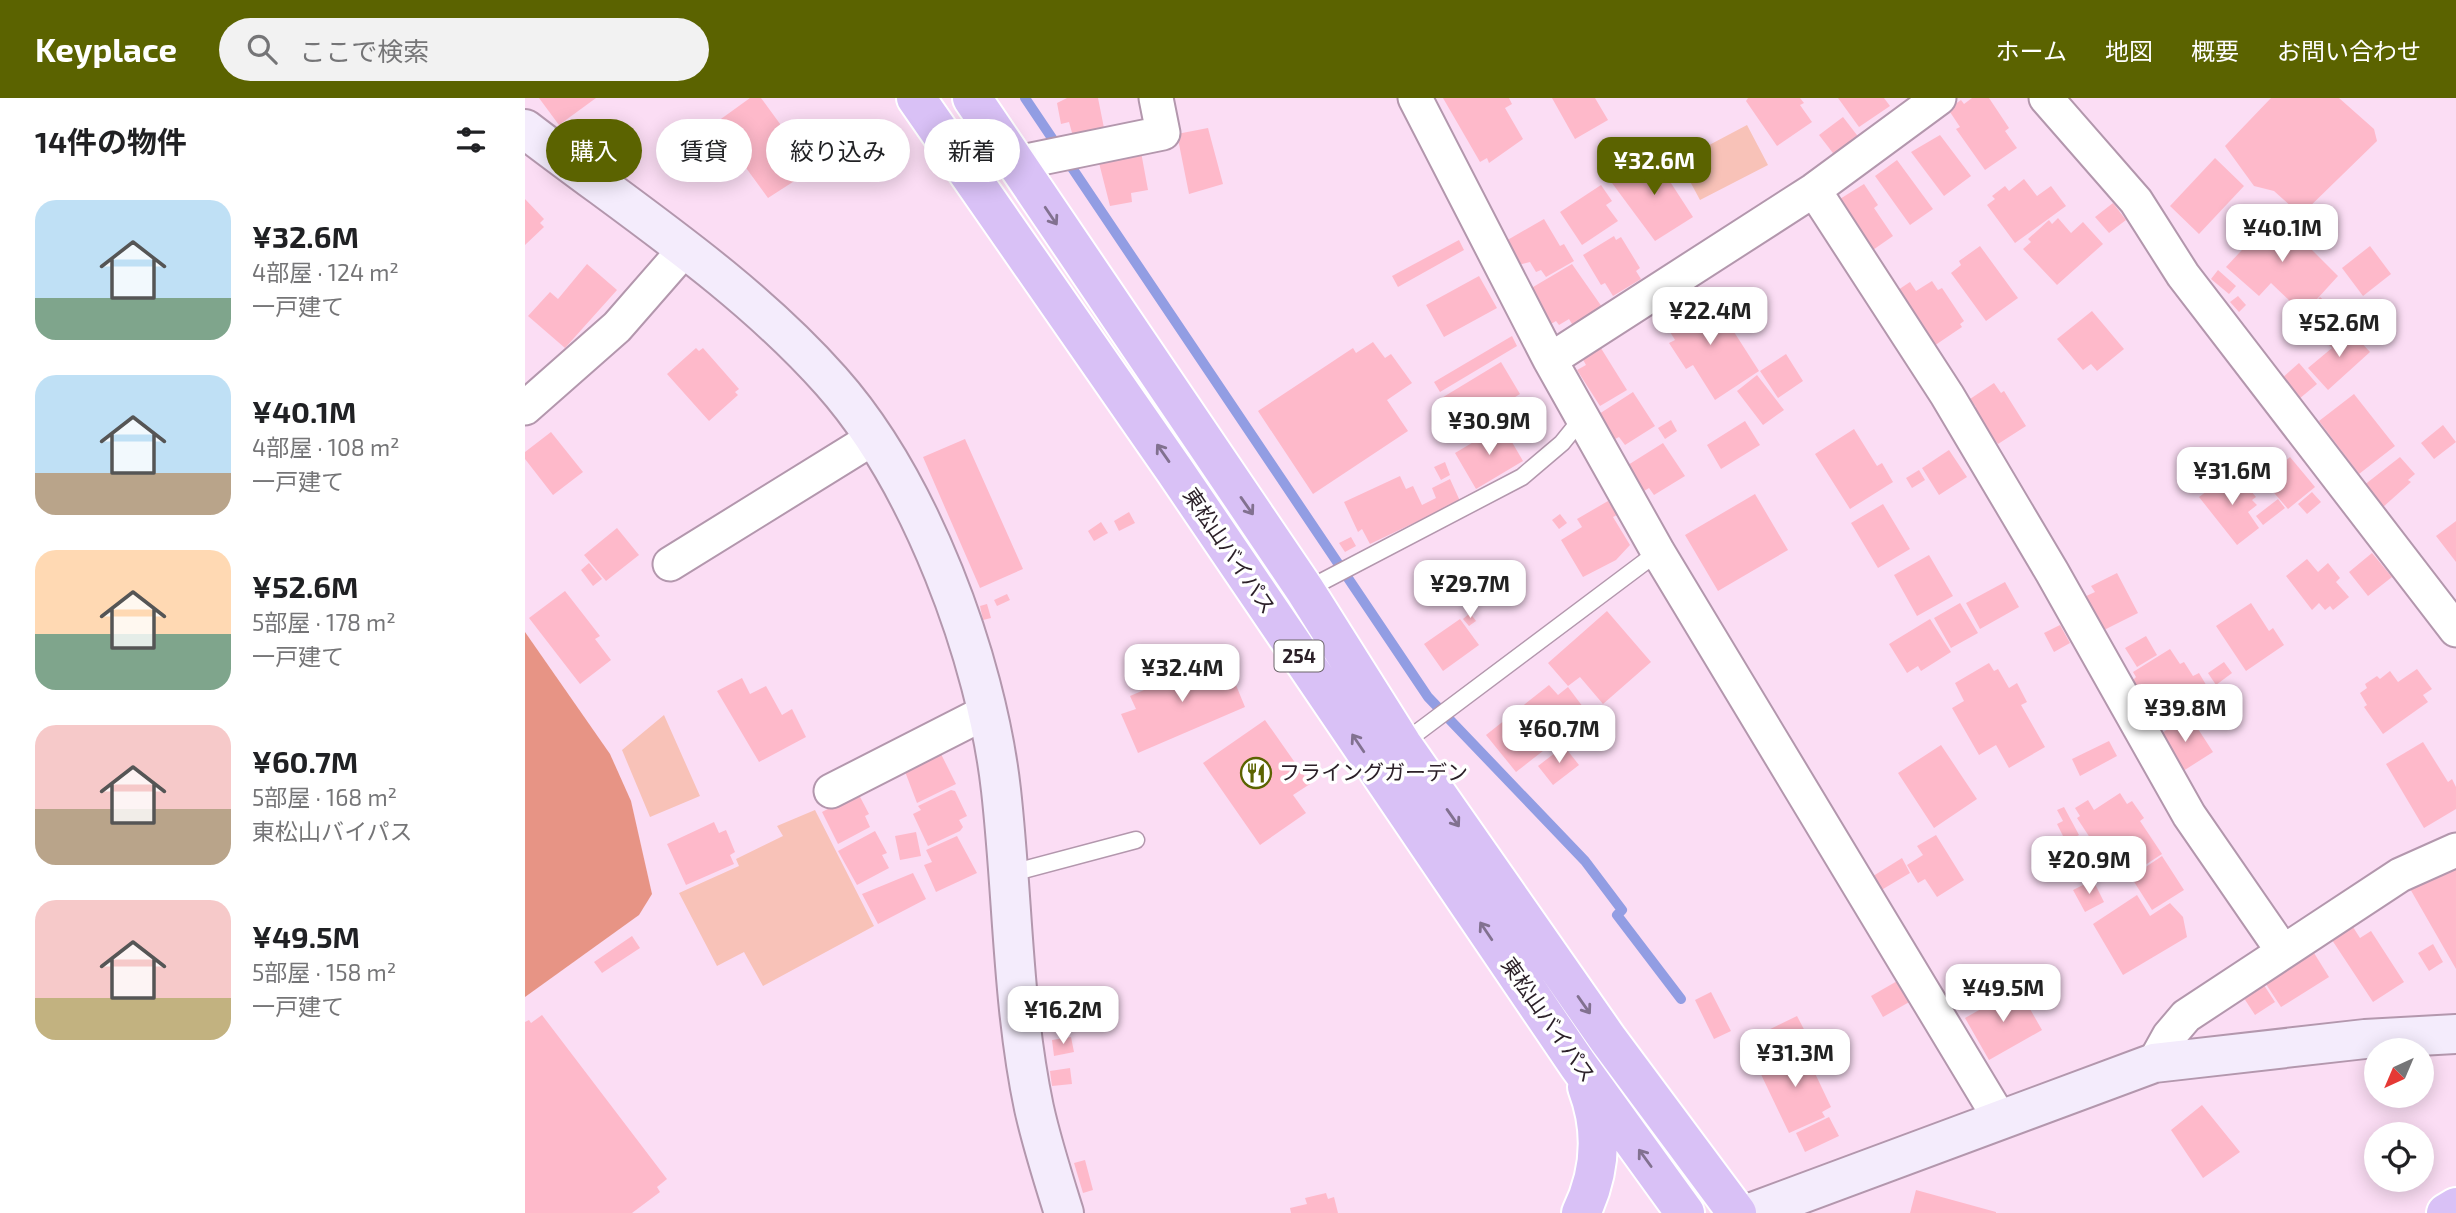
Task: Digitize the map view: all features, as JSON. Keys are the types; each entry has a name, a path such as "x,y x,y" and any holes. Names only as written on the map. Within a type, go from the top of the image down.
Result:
{"highway":[{"name":"東松山バイパス","path":"916,98 1175,471 1578,1065 1685,1213"},
{"name":"東松山バイパス","path":"973,98 987,119"},
{"name":"東松山バイパス","path":"1020,167 1305,590 1402,744 1607,1038 1737,1213"},
{"path":"1578,1065 1594,1107 1598,1146 1598,1169 1581,1213"},
{"path":"2446,1213 2456,1207"}],"street":[{"path":"1020,162 1163,133 1156,98"},
{"path":"1415,98 1550,360 1658,552 2000,1119"},
{"path":"1550,360 1814,190 1939,98"},
{"path":"2046,98 2136,201 2183,275 2456,630"},
{"path":"525,129 620,203 686,248 812,362 875,437 954,595 986,712 1001,787 1025,1054 1037,1121 1064,1213"},
{"path":"1814,190 1947,395 2189,815 2282,950"},
{"path":"525,408 617,327 686,248"},
{"path":"670,564 875,437"},
{"path":"831,791 986,712"},
{"path":"2154,1063 2169,1036 2186,1016 2400,874 2456,850"},
{"path":"1750,1213 2154,1063 2365,1039 2456,1034"}],"lane":[{"path":"1305,590 1522,477 1562,443 1583,417"},
{"path":"1402,744 1658,552"},
{"path":"1008,874 1136,840"}],"shaded area":[{"path":"1747,125 1768,165 1700,200 1679,161"},
{"path":"525,632 610,754 631,801 652,894 639,915 525,997"},
{"path":"664,715 700,796 650,817 622,750"},
{"path":"815,810 874,926 763,986 744,952 717,966 679,893 739,866 736,859 783,836 777,826"}],"building":[{"path":"539,98 596,98 567,119 555,119"},
{"path":"750,98 761,98 776,119 766,119 766,182 793,182 768,198 752,176 752,119 721,119"},
{"path":"1067,98 1098,98 1105,133 1074,140 1069,122 1061,124 1057,103"},
{"path":"1443,98 1509,98 1512,104 1505,108 1523,139 1489,163 1487,158 1480,162"},
{"path":"1552,98 1595,98 1608,120 1575,139"},
{"path":"1748,98 1800,98 1804,103 1800,105 1812,122 1777,146 1746,101"},
{"path":"1838,98 1884,98 1890,106 1859,127"},
{"path":"1972,98 1989,98 2009,128 2005,131 2017,148 1985,170 1956,129 1960,127 1948,109 1961,100 1964,104"},
{"path":"2271,98 2339,98 2374,129 2377,141 2301,215 2274,191 2254,186 2225,146"},
{"path":"1843,117 1860,139 1836,157 1819,135"},
{"path":"1208,128 1223,184 1189,194 1177,134"},
{"path":"1940,135 1971,176 1944,196 1911,152"},
{"path":"1141,152 1148,190 1131,193 1132,202 1110,206 1098,159"},
{"path":"1659,153 1675,177 1669,180 1693,217 1655,241 1612,183"},
{"path":"2215,158 2244,186 2199,234 2170,206"},
{"path":"1897,160 1933,209 1910,225 1875,176"},
{"path":"2024,179 2037,196 2051,186 2066,206 2015,243 1987,205 1995,199 1992,196 2005,186 2009,191"},
{"path":"1864,184 1878,205 1874,208 1893,236 1870,252 1835,202"},
{"path":"1601,185 1612,201 1606,205 1618,221 1582,245 1560,212"},
{"path":"525,199 544,219 540,223 544,227 525,245"},
{"path":"2113,203 2126,220 2109,233 2095,217"},
{"path":"2272,210 2338,276 2307,310 2296,301 2293,304 2271,283 2259,296 2226,267 2255,236 2251,233"},
{"path":"2058,218 2071,233 2083,222 2103,244 2057,285 2023,249 2031,242 2028,239 2049,220 2052,224"},
{"path":"1544,219 1560,246 1564,244 1574,261 1546,277 1541,270 1536,272 1530,262 1518,265 1504,242"},
{"path":"1614,236 1616,240 1621,237 1640,268 1636,271 1641,279 1613,296 1605,283 1601,285 1583,255"},
{"path":"1459,240 1464,250 1398,287 1392,276"},
{"path":"1980,246 2018,298 1986,321 1951,273 1961,265 1959,261"},
{"path":"2370,246 2391,274 2363,296 2342,268"},
{"path":"587,264 617,290 565,348 528,316 550,292 558,299"},
{"path":"1572,264 1602,307 1598,309 1601,313 1575,329 1569,319 1559,325 1556,321 1551,324 1528,290"},
{"path":"2218,270 2236,286 2229,294 2211,279"},
{"path":"1479,276 1497,308 1444,337 1426,305"},
{"path":"1932,281 1938,290 1942,288 1964,321 1960,324 1962,327 1931,348 1901,303 1905,300 1898,290 1910,282 1916,291"},
{"path":"1706,295 1711,296 1759,371 1715,400 1693,365 1686,369 1669,343 1675,340 1664,322"},
{"path":"2238,296 2246,305 2239,312 2230,302"},
{"path":"2320,297 2336,311 2322,327 2306,312"},
{"path":"2092,311 2124,349 2097,371 2091,364 2083,370 2057,339"},
{"path":"2347,327 2370,352 2328,390 2308,368 2332,348 2328,344"},
{"path":"1512,336 1517,346 1440,392 1434,382"},
{"path":"1373,342 1385,358 1391,354 1412,383 1387,400 1408,431 1313,494 1258,411 1353,348 1356,353"},
{"path":"1599,345 1627,390 1600,406 1577,370 1586,365 1581,356"},
{"path":"696,348 699,351 703,348 739,389 735,392 738,395 709,421 667,374"},
{"path":"1786,354 1803,381 1778,398 1760,371"},
{"path":"1501,362 1520,394 1504,404 1509,411 1464,438 1440,399"},
{"path":"2299,363 2317,384 2299,399 2281,379"},
{"path":"1757,375 1784,410 1763,425 1737,391"},
{"path":"1994,383 2001,393 2004,391 2026,426 1998,444 1972,410 1976,407 1970,399"},
{"path":"1633,392 1655,426 1625,445 1619,437 1615,439 1599,414"},
{"path":"2354,394 2395,446 2359,474 2319,421"},
{"path":"1671,420 1677,431 1665,439 1658,428"},
{"path":"1745,421 1760,445 1721,469 1707,445"},
{"path":"1502,425 1523,461 1476,489 1455,453"},
{"path":"2443,425 2456,442 2434,459 2421,443"},
{"path":"1854,429 1877,466 1882,463 1893,482 1850,509 1815,454"},
{"path":"551,432 583,472 553,495 525,459 525,452"},
{"path":"965,439 1023,569 980,588 923,457"},
{"path":"1663,443 1685,476 1654,495 1649,488 1644,491 1628,465"},
{"path":"1949,450 1967,477 1939,495 1922,468"},
{"path":"2290,457 2315,487 2288,509 2263,480"},
{"path":"2400,457 2415,474 2408,480 2411,482 2382,508 2363,486"},
{"path":"1445,462 1450,475 1441,480 1434,467"},
{"path":"1919,470 1925,480 1912,488 1906,478"},
{"path":"2231,473 2235,479 2238,476 2256,497 2252,500 2257,505 2248,512 2259,528 2237,545 2199,497"},
{"path":"1400,476 1406,489 1413,486 1422,505 1436,498 1432,488 1450,479 1460,501 1370,544 1362,529 1358,532 1344,502"},
{"path":"2312,492 2321,502 2307,514 2298,504"},
{"path":"1755,494 1788,550 1718,591 1685,535"},
{"path":"2278,499 2285,508 2263,525 2256,516"},
{"path":"1608,501 1617,515 1613,517 1630,545 1616,560 1583,577 1561,540 1582,527 1577,519"},
{"path":"1883,504 1910,549 1878,568 1851,523"},
{"path":"1129,512 1135,523 1119,531 1114,521"},
{"path":"1560,514 1567,523 1559,529 1552,520"},
{"path":"2456,521 2456,562 2436,536"},
{"path":"1101,522 1108,533 1094,541 1088,531"},
{"path":"617,528 639,555 606,581 584,555"},
{"path":"1351,537 1356,546 1345,552 1339,543"},
{"path":"2372,553 2392,577 2368,596 2349,572"},
{"path":"1929,555 1953,596 1917,616 1894,575"},
{"path":"2307,559 2318,572 2328,563 2340,578 2336,582 2349,597 2333,610 2330,606 2325,610 2319,603 2312,610 2286,576"},
{"path":"589,563 602,579 593,586 581,570"},
{"path":"2117,573 2138,613 2100,632 2082,598 2095,592 2091,586"},
{"path":"2005,582 2019,607 1980,629 1966,603"},
{"path":"565,591 600,636 595,639 611,660 580,684 529,618"},
{"path":"1007,594 1010,600 997,606 994,600"},
{"path":"1960,603 1978,633 1951,648 1934,618"},
{"path":"2251,603 2269,631 2273,628 2284,645 2246,671 2216,626"},
{"path":"987,604 991,618 983,620 980,606"},
{"path":"1607,611 1651,662 1603,704 1580,677 1568,686 1548,663"},
{"path":"1470,613 1476,621 1469,626 1463,619"},
{"path":"1460,619 1479,645 1443,671 1424,644"},
{"path":"1930,619 1951,652 1921,671 1918,666 1907,673 1889,644"},
{"path":"2060,625 2070,643 2054,652 2044,633"},
{"path":"2146,636 2157,655 2137,667 2125,648"},
{"path":"2170,649 2180,664 2184,662 2193,676 2199,673 2211,693 2171,717 2164,706 2157,710 2144,690 2140,692 2133,680 2136,677 2133,672"},
{"path":"1224,656 1245,707 1138,753 1121,714 1136,709 1130,696"},
{"path":"2224,662 2232,673 2216,685 2208,673"},
{"path":"1989,663 1994,671 1998,669 2009,688 2017,683 2027,702 2021,705 2045,747 2009,768 1996,745 1979,755 1952,708 1964,701 1955,683"},
{"path":"2417,669 2432,689 2423,695 2428,702 2383,734 2364,707 2367,705 2360,693 2367,688 2365,684 2377,676 2380,679 2390,671 2398,682"},
{"path":"742,678 750,694 766,686 782,715 792,709 806,737 759,762 717,691"},
{"path":"1549,685 1558,695 1568,687 1589,715 1516,772 1486,735"},
{"path":"2189,715 2213,752 2180,773 2156,737"},
{"name":"フライングガーデン","path":"1265,720 1310,784 1293,795 1306,813 1260,845 1203,763"},
{"path":"1594,724 1599,730 1577,747 1572,741"},
{"path":"2109,741 2117,756 2080,776 2072,759"},
{"path":"2423,742 2448,782 2452,779 2456,787 2456,809 2424,828 2386,764"},
{"path":"1941,745 1977,799 1934,828 1898,773"},
{"path":"1564,746 1579,765 1553,785 1538,766"},
{"path":"940,752 956,784 917,803 904,769"},
{"path":"951,790 955,791 967,816 959,820 963,827 928,846 913,814 921,810 918,806"},
{"path":"858,793 869,814 865,816 870,827 838,844 822,812"},
{"path":"2120,793 2127,804 2132,801 2144,818 2140,821 2162,854 2119,882 2077,818 2080,816 2075,808 2088,800 2094,810"},
{"path":"2064,807 2079,835 2066,842 2057,824 2063,821 2057,810"},
{"path":"714,822 719,833 726,830 735,852 730,855 734,864 686,885 667,844"},
{"path":"875,831 887,853 882,855 889,868 857,885 838,851"},
{"path":"916,832 921,856 900,860 895,836"},
{"path":"1936,835 1964,880 1937,897 1925,879 1918,883 1907,865 1923,855 1917,846"},
{"path":"957,836 977,873 936,892 924,865 932,862 926,850"},
{"path":"2162,856 2184,890 2152,910 2131,877"},
{"path":"1902,858 1910,873 1878,892 1870,878"},
{"path":"2456,860 2456,969 2409,887"},
{"path":"913,873 926,899 878,924 862,894"},
{"path":"2093,880 2104,902 2085,912 2073,890"},
{"path":"2137,895 2150,916 2170,903 2183,917 2187,937 2123,975 2093,924"},
{"path":"2353,927 2360,938 2371,931 2404,982 2373,1002 2332,940"},
{"path":"632,936 640,948 602,973 594,962"},
{"path":"2433,944 2443,962 2429,971 2418,953"},
{"path":"2309,945 2329,977 2281,1007 2260,975"},
{"path":"2258,976 2275,1002 2255,1015 2238,989"},
{"path":"1899,980 1911,1001 1883,1017 1871,996"},
{"path":"2018,988 2042,1030 1989,1060 1965,1018"},
{"path":"1711,992 1731,1031 1714,1039 1695,1000"},
{"path":"542,1015 667,1179 657,1187 660,1192 632,1213 525,1213 525,1022 529,1020 531,1023"},
{"path":"1797,1016 1808,1037 1757,1063 1746,1041"},
{"path":"1071,1037 1074,1052 1054,1056 1052,1040"},
{"path":"1802,1046 1831,1107 1822,1112 1825,1117 1789,1133 1757,1066"},
{"path":"1070,1068 1072,1084 1052,1086 1050,1071"},
{"path":"2202,1105 2240,1152 2203,1178 2171,1130"},
{"path":"1829,1117 1839,1136 1805,1152 1796,1133"},
{"path":"1085,1160 1093,1190 1083,1193 1074,1163"},
{"path":"1916,1190 1996,1212 1996,1213 1910,1213"},
{"path":"1326,1193 1328,1199 1334,1197 1338,1213 1291,1213 1290,1208 1307,1204 1305,1198"}],"waterway":[{"path":"1025,98 1428,697 1585,861 1622,910 1617,915 1681,999"}],"place":[{"name":"フライングガーデン","path":"1256,773"}]}
